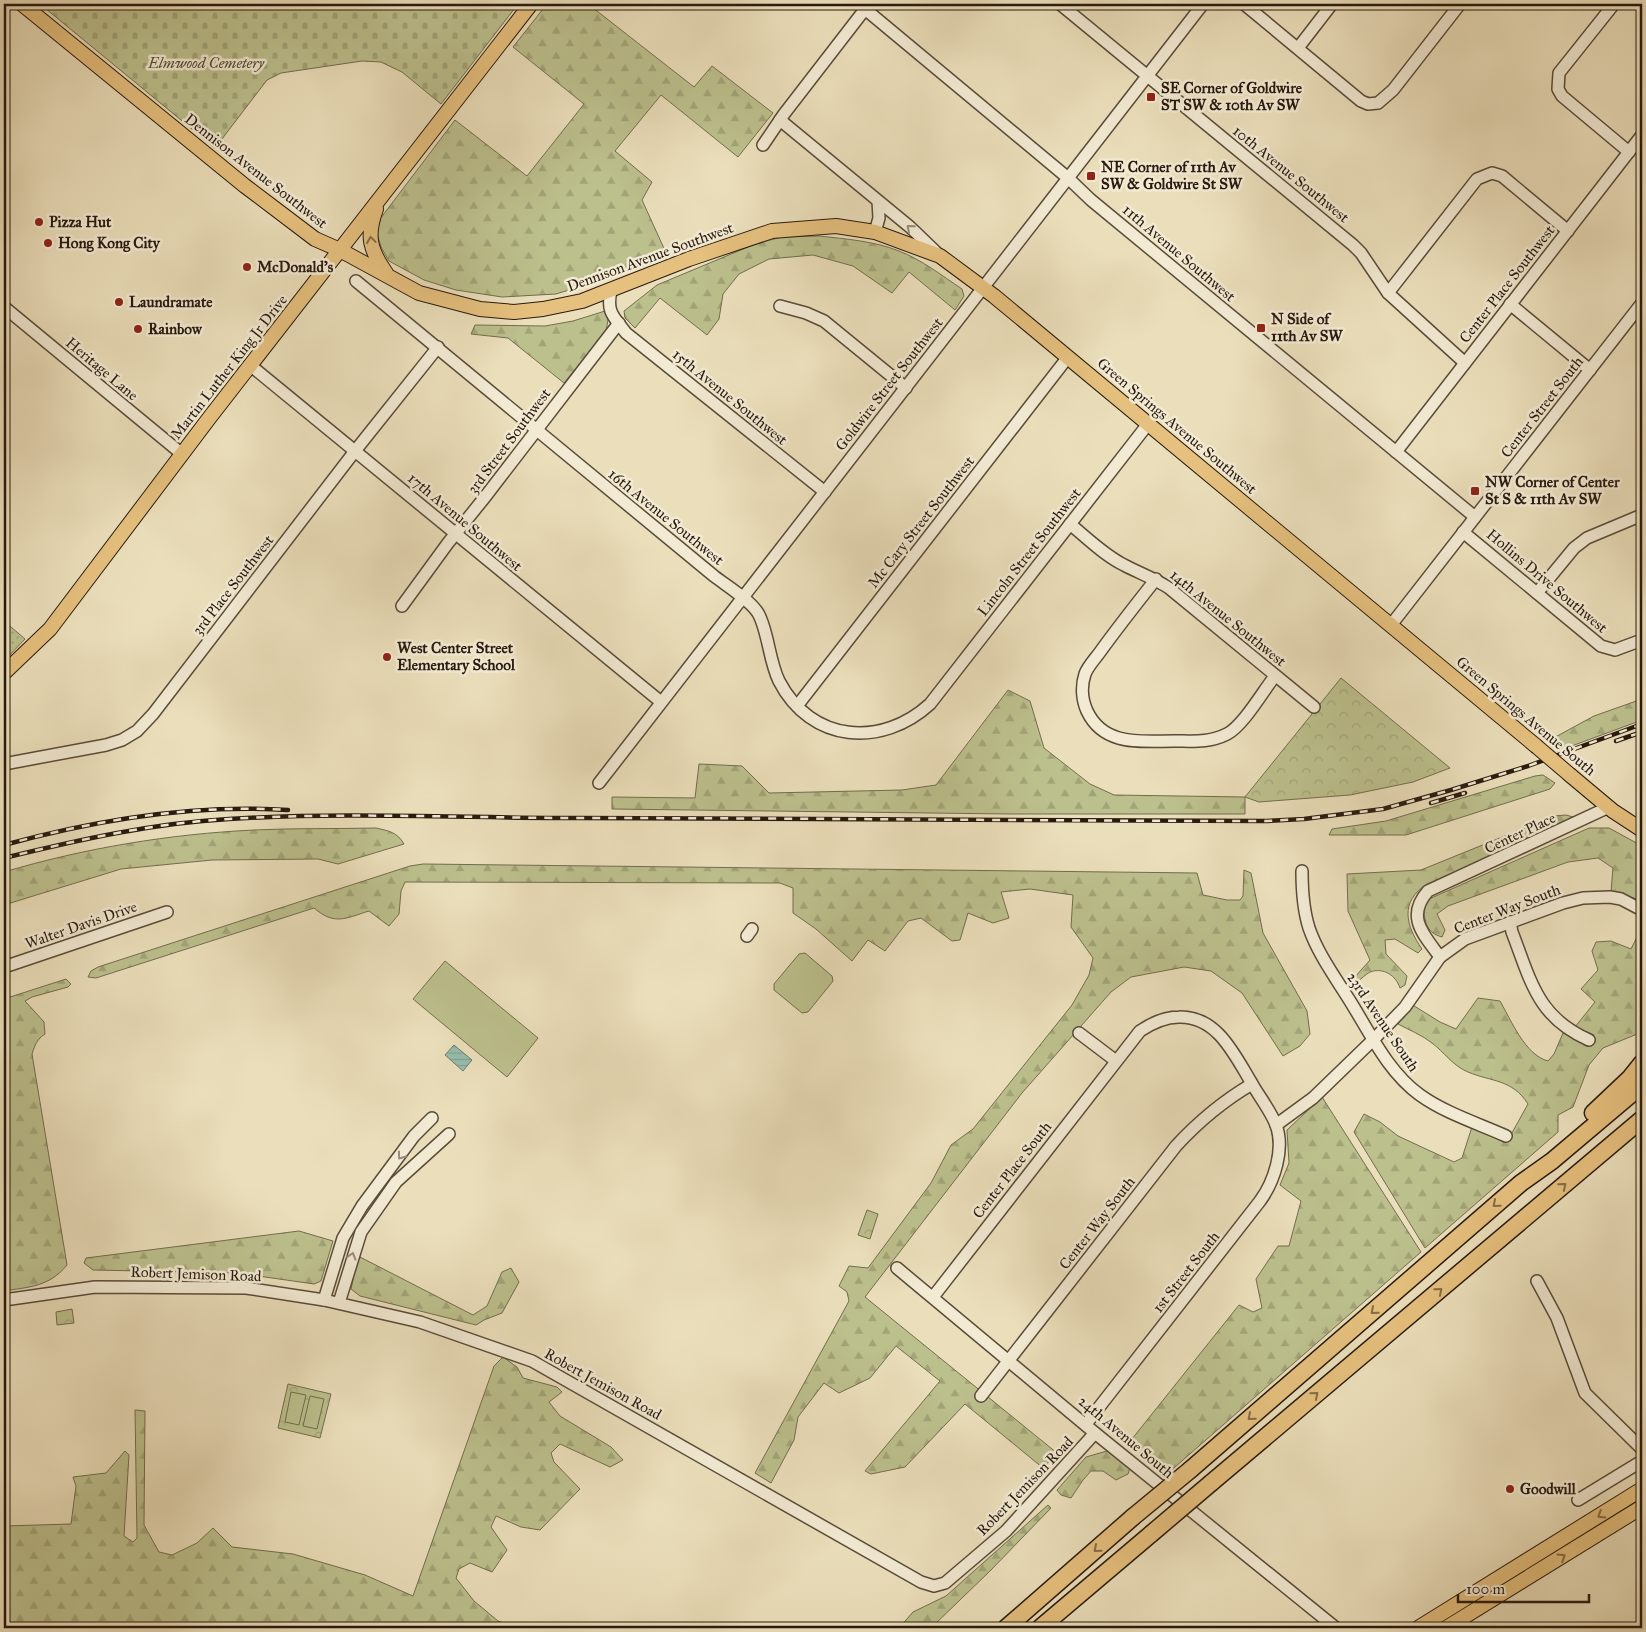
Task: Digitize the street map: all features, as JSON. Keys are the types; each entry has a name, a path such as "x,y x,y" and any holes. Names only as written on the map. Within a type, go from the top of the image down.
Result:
{"highway":[{"path":"1006,1628 1521,1183 1630,1078 1642,1063"},
{"path":"1521,1183 1552,1161 1642,1085"},
{"path":"1040,1628 1642,1119"}],"main road":[{"name":"Dennison Avenue Southwest","path":"22,4 245,186 315,239 340,250 419,293 480,309 514,312 543,309 582,301 689,259 772,232 836,226 875,232"},
{"name":"Martin Luther King Jr Drive","path":"4,673 50,629 250,365 531,4"},
{"path":"379,200 370,232 371,246 376,259 388,276"},
{"name":"Green Springs Avenue Southwest","path":"875,232 940,256 984,287 1392,625"},
{"name":"Green Springs Avenue South","path":"1392,625 1609,807 1642,830"},
{"path":"1418,1628 1642,1489"},
{"path":"1446,1628 1642,1507"}],"street":[{"name":"10th Avenue Southwest","path":"1060,4 1353,245 1361,253 1388,293 1465,363"},
{"name":"Goldwire Street Southwest","path":"599,783 1203,4"},
{"path":"1244,4 1361,101 1368,104 1378,103 1393,90 1460,4"},
{"path":"1298,48 1332,4"},
{"path":"1614,4 1558,73 1558,89 1562,96 1629,152"},
{"path":"763,145 867,6"},
{"name":"11th Avenue Southwest","path":"867,6 1068,178 1091,200 1475,517"},
{"name":"Green Springs Avenue Southwest","path":"780,120 910,227 940,256"},
{"name":"Center Place Southwest","path":"1396,452 1642,135"},
{"path":"1388,293 1477,180 1492,173 1502,176 1568,231"},
{"path":"875,232 879,218 878,201"},
{"name":"16th Avenue Southwest","path":"356,280 536,430 750,603 759,615 778,679 787,694 808,716 836,730 862,734 886,730 905,723 922,712 935,699"},
{"path":"611,291 609,301 610,312 618,323"},
{"name":"Center Street South","path":"1392,625 1642,303"},
{"path":"1510,304 1590,370"},
{"path":"780,306 806,313 824,321 906,388"},
{"name":"Heritage Lane","path":"4,307 182,454"},
{"name":"3rd Street Southwest","path":"402,606 618,323"},
{"name":"15th Avenue Southwest","path":"618,323 626,333 654,356 825,492"},
{"name":"3rd Place Southwest","path":"4,764 106,745 122,740 137,731 153,714 355,451 438,348"},
{"name":"Mc Cary Street Southwest","path":"797,706 1068,357"},
{"name":"17th Avenue Southwest","path":"250,365 662,702"},
{"name":"Lincoln Street Southwest","path":"935,699 1026,579 1148,424"},
{"path":"1537,593 1574,548 1586,538 1642,515"},
{"name":"14th Avenue Southwest","path":"1070,524 1124,566 1156,579 1185,600 1314,707"},
{"name":"Hollins Drive Southwest","path":"1463,532 1601,646 1615,650 1642,640"},
{"path":"1156,579 1085,674 1083,688 1084,704 1090,718 1102,730 1116,738 1131,741 1200,742 1213,740 1228,733 1238,725 1276,676"},
{"name":"Center Place","path":"1440,957 1420,930 1417,913 1419,905 1428,891 1609,807"},
{"name":"23rd Avenue South","path":"1302,871 1305,914 1314,938 1328,965 1401,1079 1419,1094 1441,1107 1506,1136"},
{"name":"Center Way South","path":"1276,1125 1313,1098 1374,1039 1405,1007 1440,957 1465,939 1574,900 1595,896 1621,899 1642,910"},
{"name":"Walter Davis Drive","path":"4,967 167,912"},
{"path":"1510,922 1536,995 1543,1006 1563,1026 1589,1040"},
{"name":"Center Place South","path":"933,1297 1133,1039 1149,1025 1169,1018 1186,1017 1206,1024 1223,1038 1276,1125"},
{"path":"1079,1033 1116,1061"},
{"name":"Center Way South","path":"981,1396 1176,1146 1222,1102 1252,1084"},
{"path":"324,1300 343,1238 362,1206 414,1136 432,1118"},
{"name":"1st Street South","path":"1086,1424 1267,1191 1273,1180 1277,1161 1278,1141 1276,1125"},
{"path":"339,1303 361,1232 396,1182 449,1134"},
{"name":"24th Avenue South","path":"898,1268 1095,1432 1336,1628"},
{"path":"1537,1281 1557,1318 1585,1393 1642,1449"},
{"name":"Robert Jemison Road","path":"4,1300 95,1287 246,1288 324,1300 420,1322 532,1361 921,1582 934,1586 945,1583 1006,1531 1095,1432"},
{"path":"1578,1500 1642,1461"}],"green space":[{"name":"Elmwood Cemetery","path":"40,4 518,4 441,104 402,72 381,62 362,61 281,73 267,80 215,148"},
{"path":"547,4 588,4 694,87 712,66 773,113 738,157 661,95 615,151 652,182 642,200 667,255 598,281 556,294 502,297 456,290 424,280 389,261 381,247 377,233 380,219 455,120 527,176 584,104 513,47"},
{"path":"819,236 850,239 899,251 924,263 962,289 964,296 955,310 909,272 892,293 853,266 813,255 769,259 739,274 723,294 719,319 707,335 660,298 635,328 625,318 624,311 657,285 755,244 782,237"},
{"path":"605,311 608,320 606,331 564,383 508,338 471,334 475,325 545,326 573,321"},
{"path":"4,621 25,639 4,661"},
{"path":"1341,678 1450,768 1413,782 1350,795 1259,802 1245,797"},
{"path":"1008,690 1030,701 1044,748 1090,784 1114,795 1245,797 1245,814 1009,814 612,809 612,797 695,798 699,764 742,766 769,793 902,790 936,785"},
{"path":"1642,699 1642,720 1561,750 1548,741 1594,716"},
{"path":"1543,775 1555,783 1550,789 1406,835 1329,835 1332,829 1386,821"},
{"path":"1566,815 1573,817 1573,820 1427,884 1418,891 1409,906 1408,915 1412,932 1422,949 1418,953 1395,939 1385,940 1386,954 1407,976 1405,985 1400,988 1392,976 1380,971 1370,972 1357,982 1354,978 1370,960 1348,911 1347,874 1421,870 1554,816"},
{"path":"376,828 395,834 404,844 338,864 318,859 212,860 121,869 4,905 4,872 97,849 159,839 222,832 269,829"},
{"path":"1589,828 1609,828 1642,846 1642,903 1634,898 1611,892 1613,868 1598,858 1568,862 1448,906 1437,914 1445,930 1442,937 1433,933 1428,927 1423,908 1429,899"},
{"path":"423,864 1197,873 1203,895 1227,900 1240,900 1243,896 1244,870 1251,873 1263,933 1307,1011 1310,1034 1300,1046 1283,1056 1242,993 1211,971 1184,967 1131,977 1111,992 1022,1093 865,1297 1057,1453 1043,1468 965,1404 905,1467 871,1474 865,1471 940,1381 896,1346 870,1378 839,1393 824,1383 798,1417 794,1440 771,1483 755,1473 849,1301 847,1292 839,1286 849,1266 868,1268 931,1183 951,1145 973,1129 1072,1005 1089,975 1093,958 1071,927 1073,895 1030,889 1001,892 1009,918 993,923 968,913 960,940 952,941 921,918 908,921 885,951 868,940 852,961 816,929 793,913 793,888 780,883 405,882 401,891 399,914 389,926 369,911 347,918 335,919 321,914 314,908 96,978 88,977 91,971 98,967 410,866"},
{"path":"1642,927 1642,1032 1603,1048 1589,1065 1573,1107 1558,1115 1558,1132 1425,1248 1354,1132 1364,1114 1380,1122 1398,1136 1454,1162 1462,1158 1472,1127 1508,1140 1528,1104 1515,1090 1501,1082 1463,1069 1453,1063 1428,1040 1398,1024 1411,1004 1440,1022 1456,1029 1478,998 1500,1001 1514,1027 1532,1052 1548,1061 1554,1054 1563,1033 1588,1043 1594,1035 1575,1027 1595,1002 1581,989 1598,970 1592,951 1596,942 1611,941 1631,949"},
{"path":"805,953 832,976 833,981 808,1012 802,1013 774,990 774,984 799,954"},
{"path":"445,961 538,1038 507,1077 413,999"},
{"path":"66,979 71,984 68,987 32,997 25,1001 44,1022 45,1034 37,1042 32,1054 67,1265 46,1282 30,1287 4,1291 4,999"},
{"path":"1322,1097 1421,1252 1167,1474 1128,1444 1239,1305 1253,1312 1262,1308 1256,1279 1278,1246 1289,1246 1301,1201 1280,1185 1289,1163 1287,1130"},
{"path":"867,1210 878,1214 870,1239 858,1235"},
{"path":"299,1231 333,1241 321,1281 314,1284 237,1273 93,1270 84,1263 86,1258"},
{"path":"358,1256 473,1315 487,1306 502,1272 511,1268 519,1282 502,1313 476,1325 360,1296 351,1289"},
{"path":"72,1309 74,1323 57,1325 56,1312"},
{"path":"503,1357 517,1367 523,1378 557,1387 562,1392 549,1402 560,1416 611,1447 623,1460 610,1467 560,1444 551,1453 554,1462 580,1489 540,1530 521,1527 496,1516 491,1527 507,1550 492,1572 470,1563 459,1569 456,1578 474,1601 498,1621 518,1628 4,1628 4,1526 71,1524 76,1486 73,1477 106,1473 125,1451 129,1455 124,1536 133,1542 137,1538 135,1410 145,1411 144,1525 159,1552 172,1555 197,1543 213,1528 232,1547 293,1554 365,1575 413,1596 494,1366"},
{"path":"288,1384 331,1394 320,1438 278,1428"},
{"path":"291,1392 306,1395 299,1425 285,1422"},
{"path":"310,1396 324,1399 317,1429 303,1426"},
{"path":"1107,1451 1130,1468 1128,1474 1116,1480 1103,1471 1091,1471 1071,1498 1061,1495 1057,1490 1086,1457"},
{"path":"1048,1505 1051,1508 931,1628 899,1628 913,1612 946,1596"}],"shaded area":[{"path":"454,1045 472,1060 463,1071 445,1055"}],"railway":[{"path":"4,858 144,828 201,821 273,817 1181,821 1304,819 1383,809 1451,790 1528,766 1642,724"},
{"path":"1616,741 1642,732"},
{"path":"1431,803 1465,793"},
{"path":"4,845 74,828 145,816 217,809 288,810"}],"place":[{"name":"SE Corner of Goldwire ST SW & 10th Av SW","path":"1151,97"},
{"name":"NE Corner of 11th Av SW & Goldwire St SW","path":"1091,176"},
{"name":"Pizza Hut","path":"39,222"},
{"name":"Hong Kong City","path":"48,243"},
{"name":"McDonald's","path":"247,267"},
{"name":"Laundramate","path":"119,302"},
{"name":"N Side of 11th Av SW","path":"1261,328"},
{"name":"Rainbow","path":"138,329"},
{"name":"NW Corner of Center St S & 11th Av SW","path":"1475,491"},
{"name":"West Center Street Elementary School","path":"387,657"},
{"name":"Goodwill","path":"1510,1489"}]}
